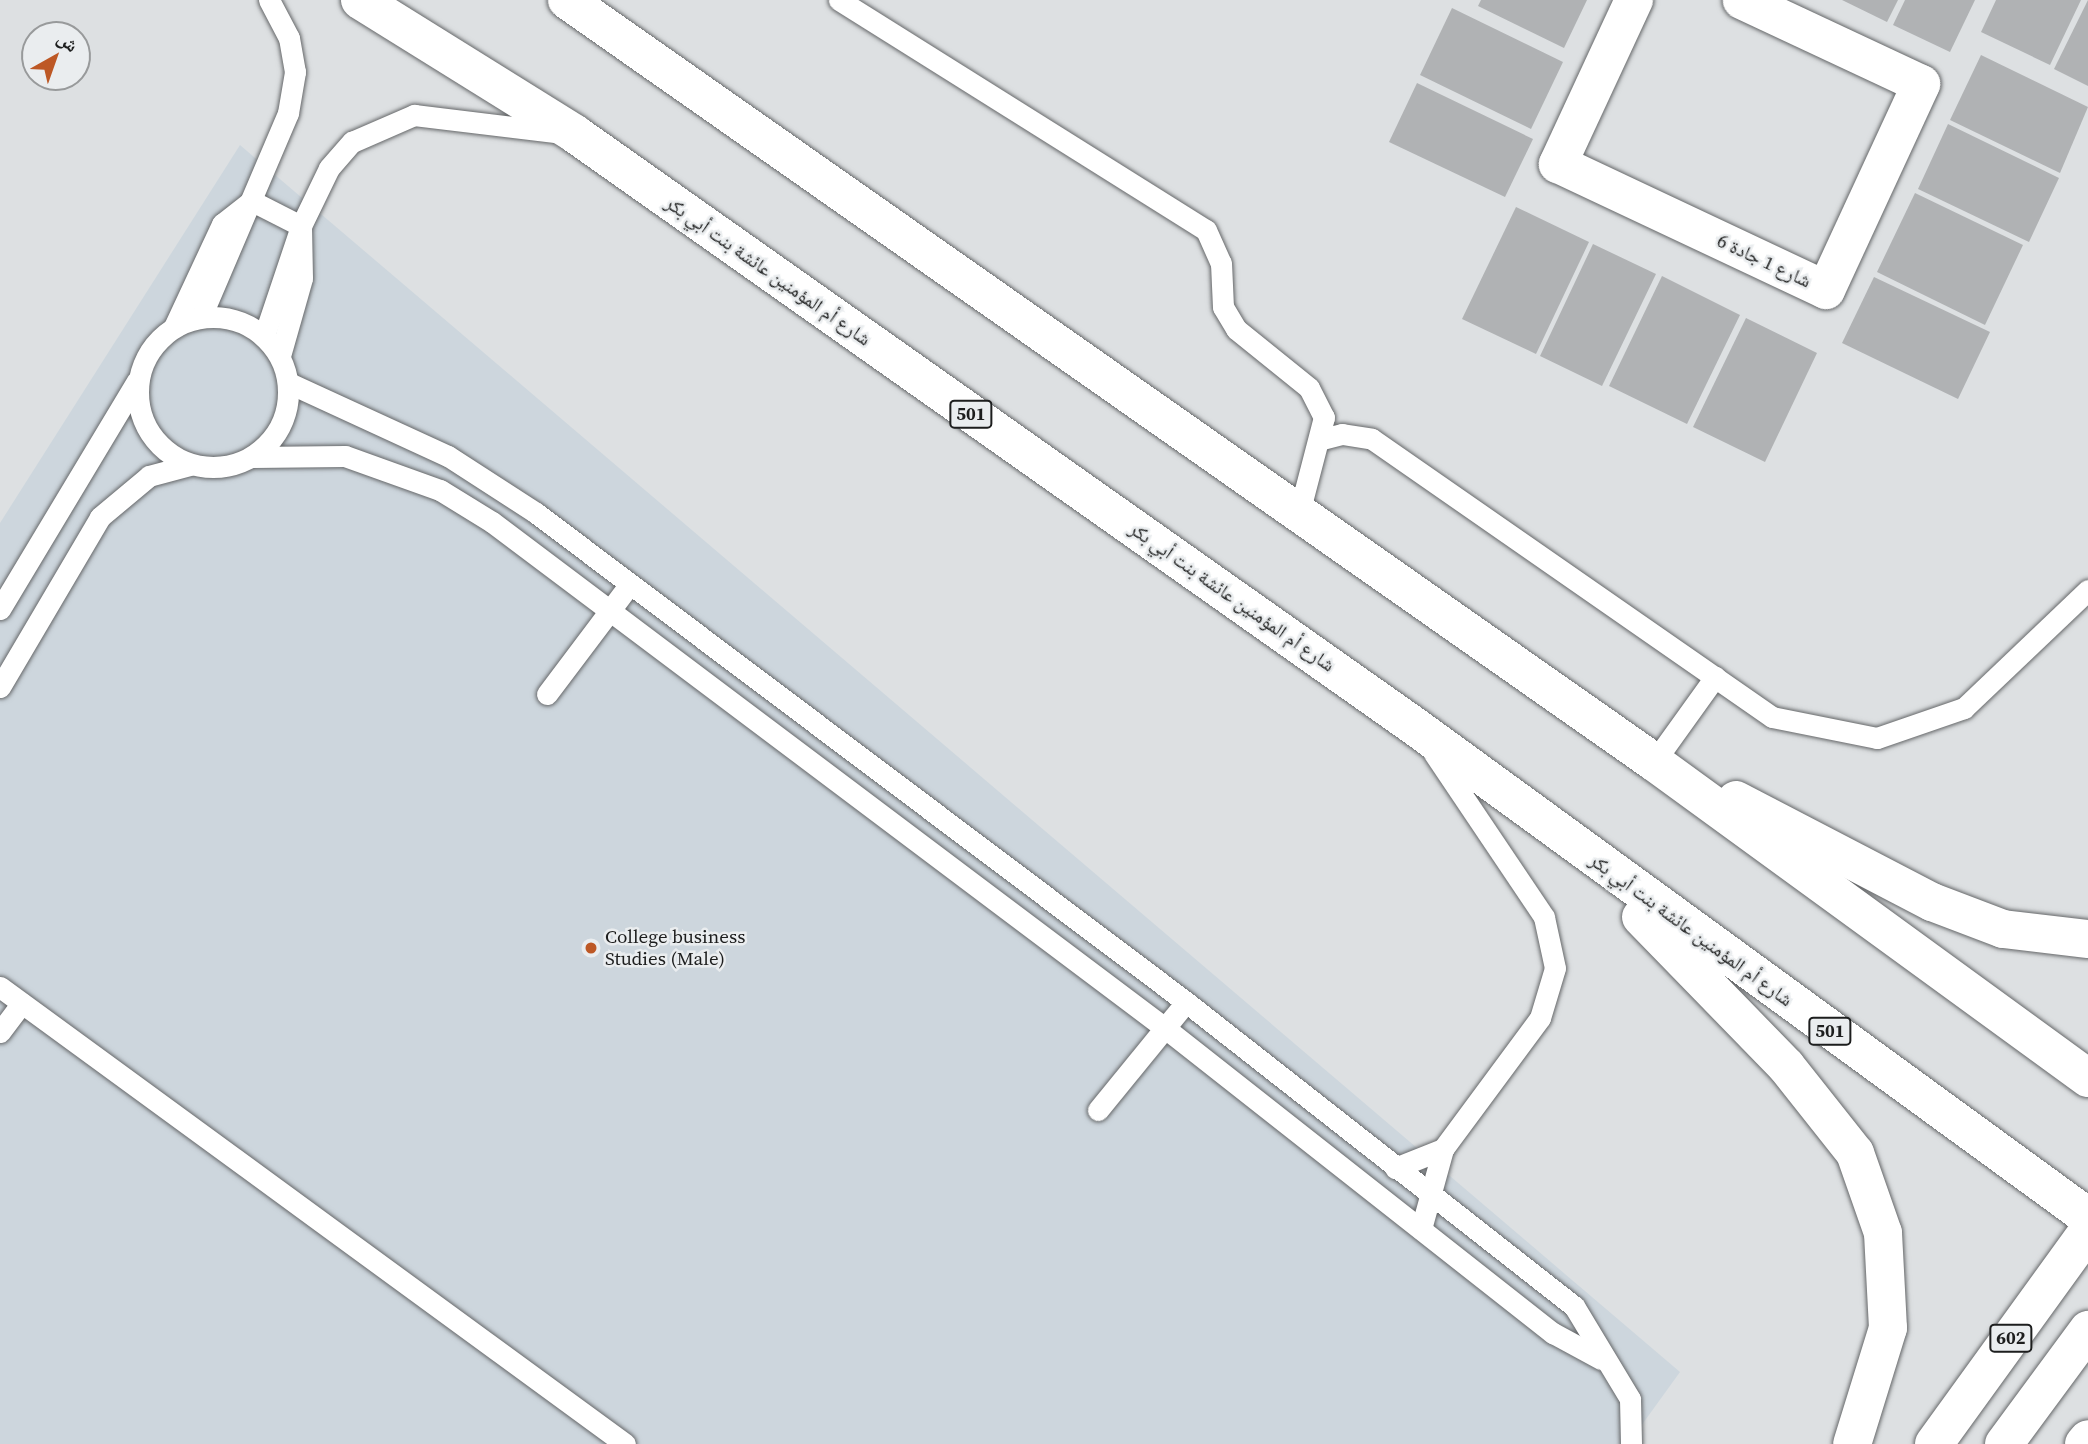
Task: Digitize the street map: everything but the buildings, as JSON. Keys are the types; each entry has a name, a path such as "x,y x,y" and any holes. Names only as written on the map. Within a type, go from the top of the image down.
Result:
{"main road":[{"name":"شارع أم المؤمنين عائشة بنت أبي بكر","path":"360,0 575,134 1417,728 1572,845 2088,1217"},
{"path":"567,0 1654,762 2088,1077"},
{"name":"شارع 1 جادة 6","path":"1634,0 1558,164 1826,289 1921,83 1742,0"},
{"path":"1654,762 1932,902 2003,929 2088,939"},
{"path":"1572,845 1786,1066 1855,1153 1883,1233 1888,1328 1852,1444"},
{"name":"602","path":"1934,1444 2088,1231"},
{"path":"2004,1444 2088,1330"},
{"path":"2084,1444 2088,1439"}],"lane":[{"path":"201,317 288,113 295,72 289,38 269,0"},
{"path":"839,0 1206,230 1221,263 1223,307 1236,329 1309,388 1324,417 1322,439 1299,513"},
{"path":"264,336 301,226 329,168 352,142 381,124 414,115 449,117 575,134"},
{"path":"252,201 301,226"},
{"path":"174,327 222,223 252,201"},
{"path":"280,356 302,278 301,226"},
{"path":"0,609 138,379 157,341 174,327 201,317 235,320 264,336 280,356 289,383 282,425 253,457"},
{"path":"138,379 144,421 171,455 190,465"},
{"path":"289,383 494,482 1186,1002 1574,1306 1601,1359 1630,1399 1632,1444"},
{"path":"1322,439 1342,433 1372,439 1772,717 1877,738 1964,708 2088,590"},
{"path":"0,687 100,517 149,476 190,465 233,465 253,457 345,456 440,489 609,611 1165,1028 1553,1333 1601,1359"},
{"path":"547,694 629,585"},
{"path":"1654,762 1715,677"},
{"path":"1417,728 1544,917 1555,968 1540,1018 1443,1149 1427,1193 1421,1229"},
{"path":"0,987 625,1444"},
{"path":"1098,1111 1186,1002"},
{"path":"0,1032 22,1003"},
{"path":"1395,1168 1443,1149"}],"shaded area":[{"name":"College business Studies (Male)","path":"240,145 1680,1372 1628,1444 0,1444 0,523"}],"place":[{"name":"College business Studies (Male)","path":"591,948"}]}
